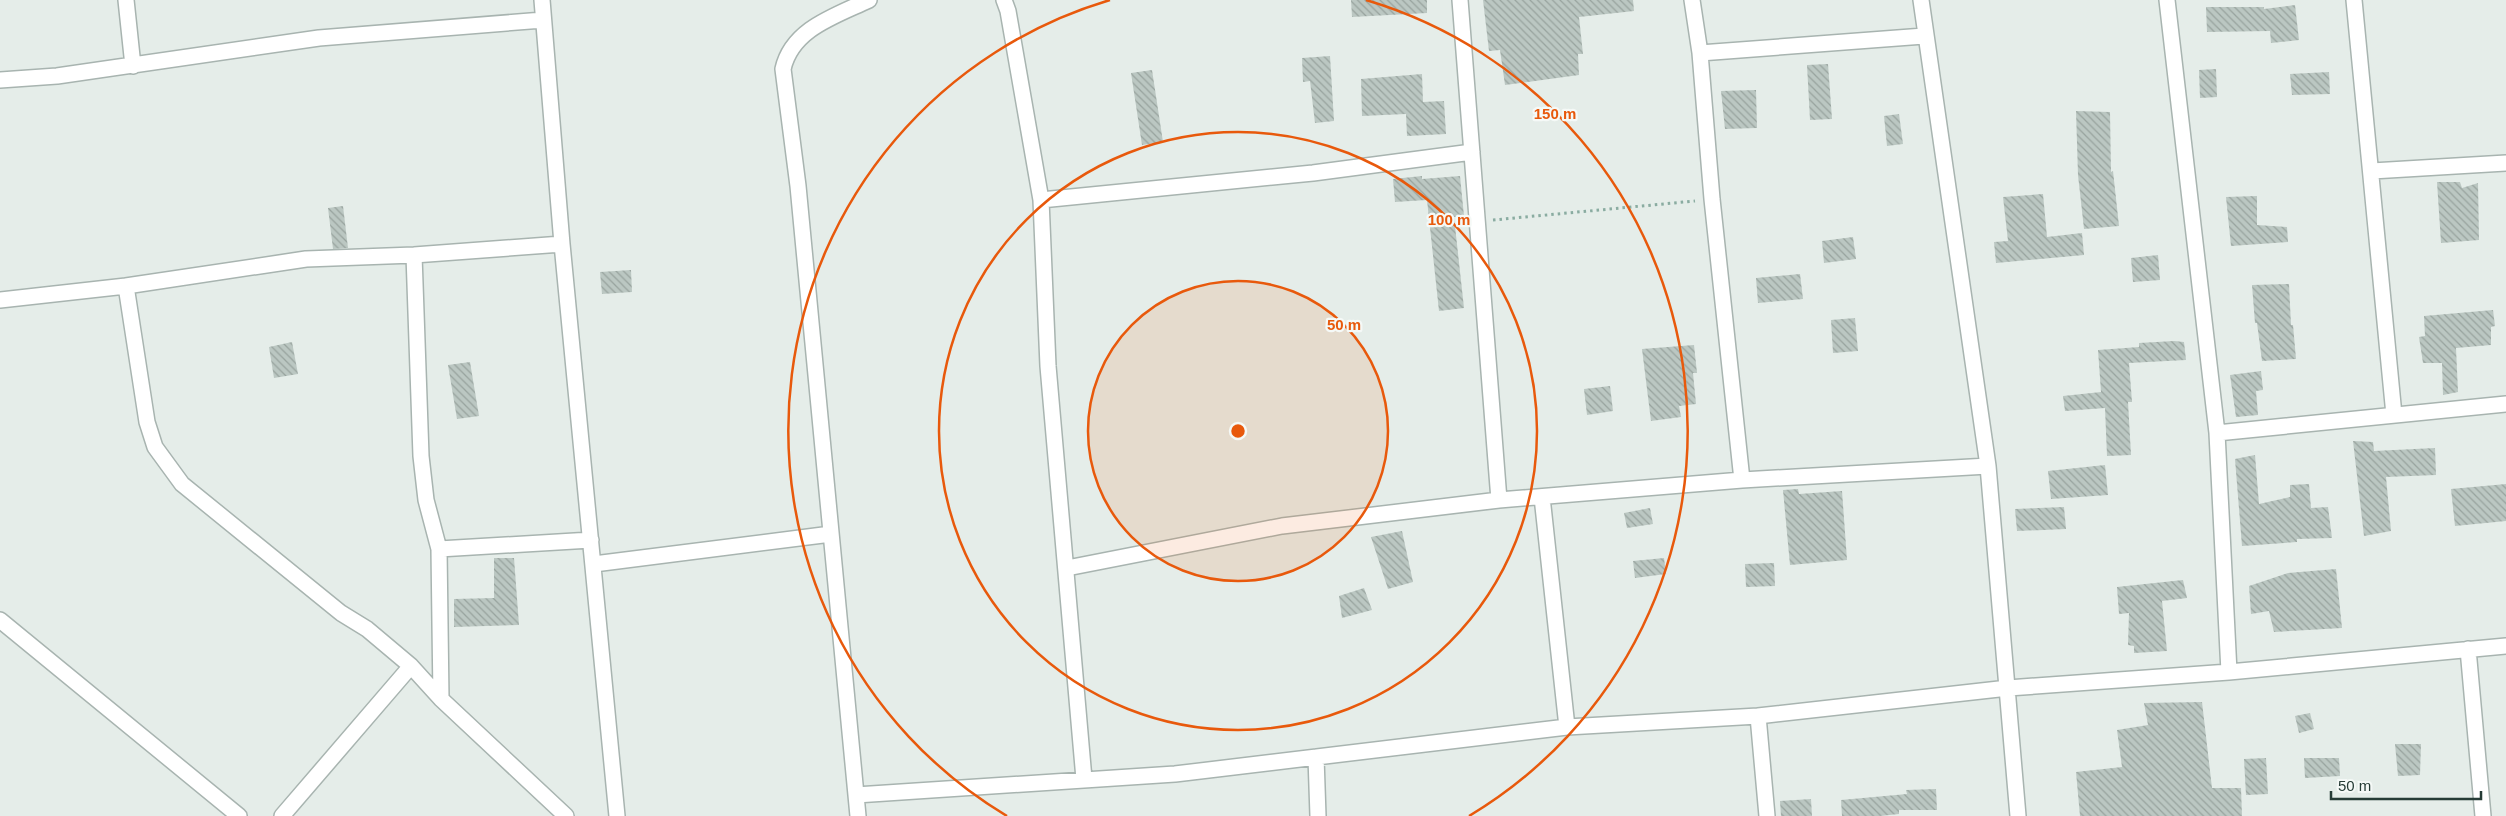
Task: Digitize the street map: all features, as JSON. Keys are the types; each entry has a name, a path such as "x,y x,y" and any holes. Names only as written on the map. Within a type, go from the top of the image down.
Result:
{"street":[{"path":"126,0 133,66"},
{"path":"542,0 562,244 617,816"},
{"path":"858,816 798,186 783,69 786,55 798,39 816,24 869,0"},
{"path":"1004,0 1008,11 1041,200 1048,366 1084,779"},
{"path":"1460,0 1499,500"},
{"path":"1692,0 1700,53 1712,199 1742,480"},
{"path":"1920,0 1988,466 2018,816"},
{"path":"2167,0 2217,433 2229,672"},
{"path":"2354,0 2372,170 2394,415"},
{"path":"0,80 57,76 133,66 319,38 543,20"},
{"path":"1700,53 1924,36"},
{"path":"1041,200 1313,173 1472,152"},
{"path":"2372,170 2506,163"},
{"path":"0,300 126,286 306,259 414,255 562,244"},
{"path":"414,255 422,456 426,500 439,549 441,699"},
{"path":"126,286 147,422 155,447 167,467 182,484 341,613 367,629 411,666 441,699 566,816"},
{"path":"2217,433 2506,404"},
{"path":"1067,568 1282,526 1499,500 1742,480 1988,466"},
{"path":"1542,497 1567,727"},
{"path":"594,564 831,534"},
{"path":"439,549 591,540"},
{"path":"0,621 240,816"},
{"path":"856,795 1175,774 1567,727 1758,716 2008,688 2229,672 2506,646"},
{"path":"2468,650 2483,816"},
{"path":"282,816 411,666"},
{"path":"1758,716 1767,816"},
{"path":"1316,757 1318,816"}],"path":[{"path":"1477,221 1712,199"}],"building":[{"path":"1351,0 1427,0 1427,13 1352,17"},
{"path":"1483,0 1633,0 1634,11 1579,17 1583,54 1578,54 1579,75 1505,85 1500,50 1489,51"},
{"path":"2295,5 2299,40 2271,43 2270,31 2207,32 2206,7 2264,7 2264,9"},
{"path":"1330,56 1334,121 1315,123 1310,81 1303,82 1302,58"},
{"path":"1828,64 1832,119 1810,120 1807,65"},
{"path":"2216,69 2217,97 2200,98 2199,70"},
{"path":"1152,70 1163,142 1142,145 1131,73"},
{"path":"2329,72 2330,94 2292,95 2290,74"},
{"path":"1422,74 1423,102 1444,101 1446,134 1407,136 1406,114 1362,116 1361,79"},
{"path":"1756,90 1757,128 1725,129 1721,91"},
{"path":"2076,111 2110,112 2111,172 2113,171 2119,226 2084,229 2078,175"},
{"path":"1899,114 1903,144 1887,146 1884,116"},
{"path":"1422,176 1422,179 1460,176 1464,216 1454,217 1464,308 1439,311 1427,200 1395,202 1393,179"},
{"path":"2437,182 2460,182 2462,188 2478,183 2479,240 2441,243"},
{"path":"2043,194 2047,237 2082,233 2084,255 1996,263 1994,242 2008,241 2003,197"},
{"path":"2257,196 2257,225 2287,227 2288,242 2231,246 2226,197"},
{"path":"343,206 348,248 333,249 328,208"},
{"path":"1853,237 1856,259 1824,263 1822,241"},
{"path":"2158,255 2160,280 2133,282 2131,258"},
{"path":"631,270 632,292 602,294 600,272"},
{"path":"1800,274 1803,299 1758,303 1756,278"},
{"path":"2289,284 2291,325 2293,325 2296,359 2262,361 2257,323 2255,323 2252,285"},
{"path":"2493,310 2495,326 2491,327 2491,345 2456,348 2458,392 2443,395 2442,363 2423,363 2419,337 2425,336 2424,316"},
{"path":"1855,318 1858,351 1833,353 1831,320"},
{"path":"292,342 298,374 274,378 269,347"},
{"path":"2184,342 2186,360 2129,363 2132,402 2128,402 2131,455 2107,456 2105,408 2065,411 2063,396 2101,392 2098,350 2139,347 2139,343"},
{"path":"1694,345 1697,373 1693,373 1696,404 1679,406 1681,417 1651,421 1642,349"},
{"path":"470,362 479,416 457,419 448,365"},
{"path":"2261,371 2263,390 2256,391 2258,415 2236,417 2230,375"},
{"path":"1610,386 1613,411 1587,415 1584,389"},
{"path":"2353,441 2373,442 2374,451 2435,448 2436,475 2386,477 2391,531 2364,536"},
{"path":"2255,455 2259,504 2290,497 2290,485 2309,484 2311,508 2328,507 2332,538 2297,539 2297,542 2242,546 2235,459"},
{"path":"2105,465 2108,495 2051,499 2048,471"},
{"path":"2506,484 2506,521 2455,526 2451,489"},
{"path":"1798,489 1799,494 1842,491 1847,560 1790,565 1783,490"},
{"path":"2064,507 2066,529 2017,531 2015,509"},
{"path":"1650,508 1653,524 1627,528 1624,513"},
{"path":"1402,531 1413,582 1388,589 1371,537"},
{"path":"494,558 514,558 519,625 454,627 454,599 494,598"},
{"path":"1664,558 1666,574 1635,578 1633,561"},
{"path":"1774,563 1775,586 1746,587 1745,564"},
{"path":"2336,569 2342,628 2274,632 2269,611 2251,614 2249,586 2288,573"},
{"path":"2183,580 2187,598 2162,601 2167,651 2134,653 2134,646 2128,645 2129,613 2119,614 2117,587"},
{"path":"1364,588 1372,610 1342,618 1339,596"},
{"path":"2202,702 2212,788 2241,788 2242,816 2080,816 2076,772 2122,767 2117,730 2148,725 2144,703"},
{"path":"2310,713 2314,729 2299,733 2295,716"},
{"path":"2395,744 2421,744 2420,775 2398,776"},
{"path":"2266,758 2268,794 2246,795 2244,759"},
{"path":"2304,758 2339,758 2340,776 2305,778"},
{"path":"1936,789 1937,810 1899,810 1899,814 1880,816 1842,816 1841,800 1907,794 1906,790"},
{"path":"1811,799 1812,816 1781,816 1780,801"}]}
